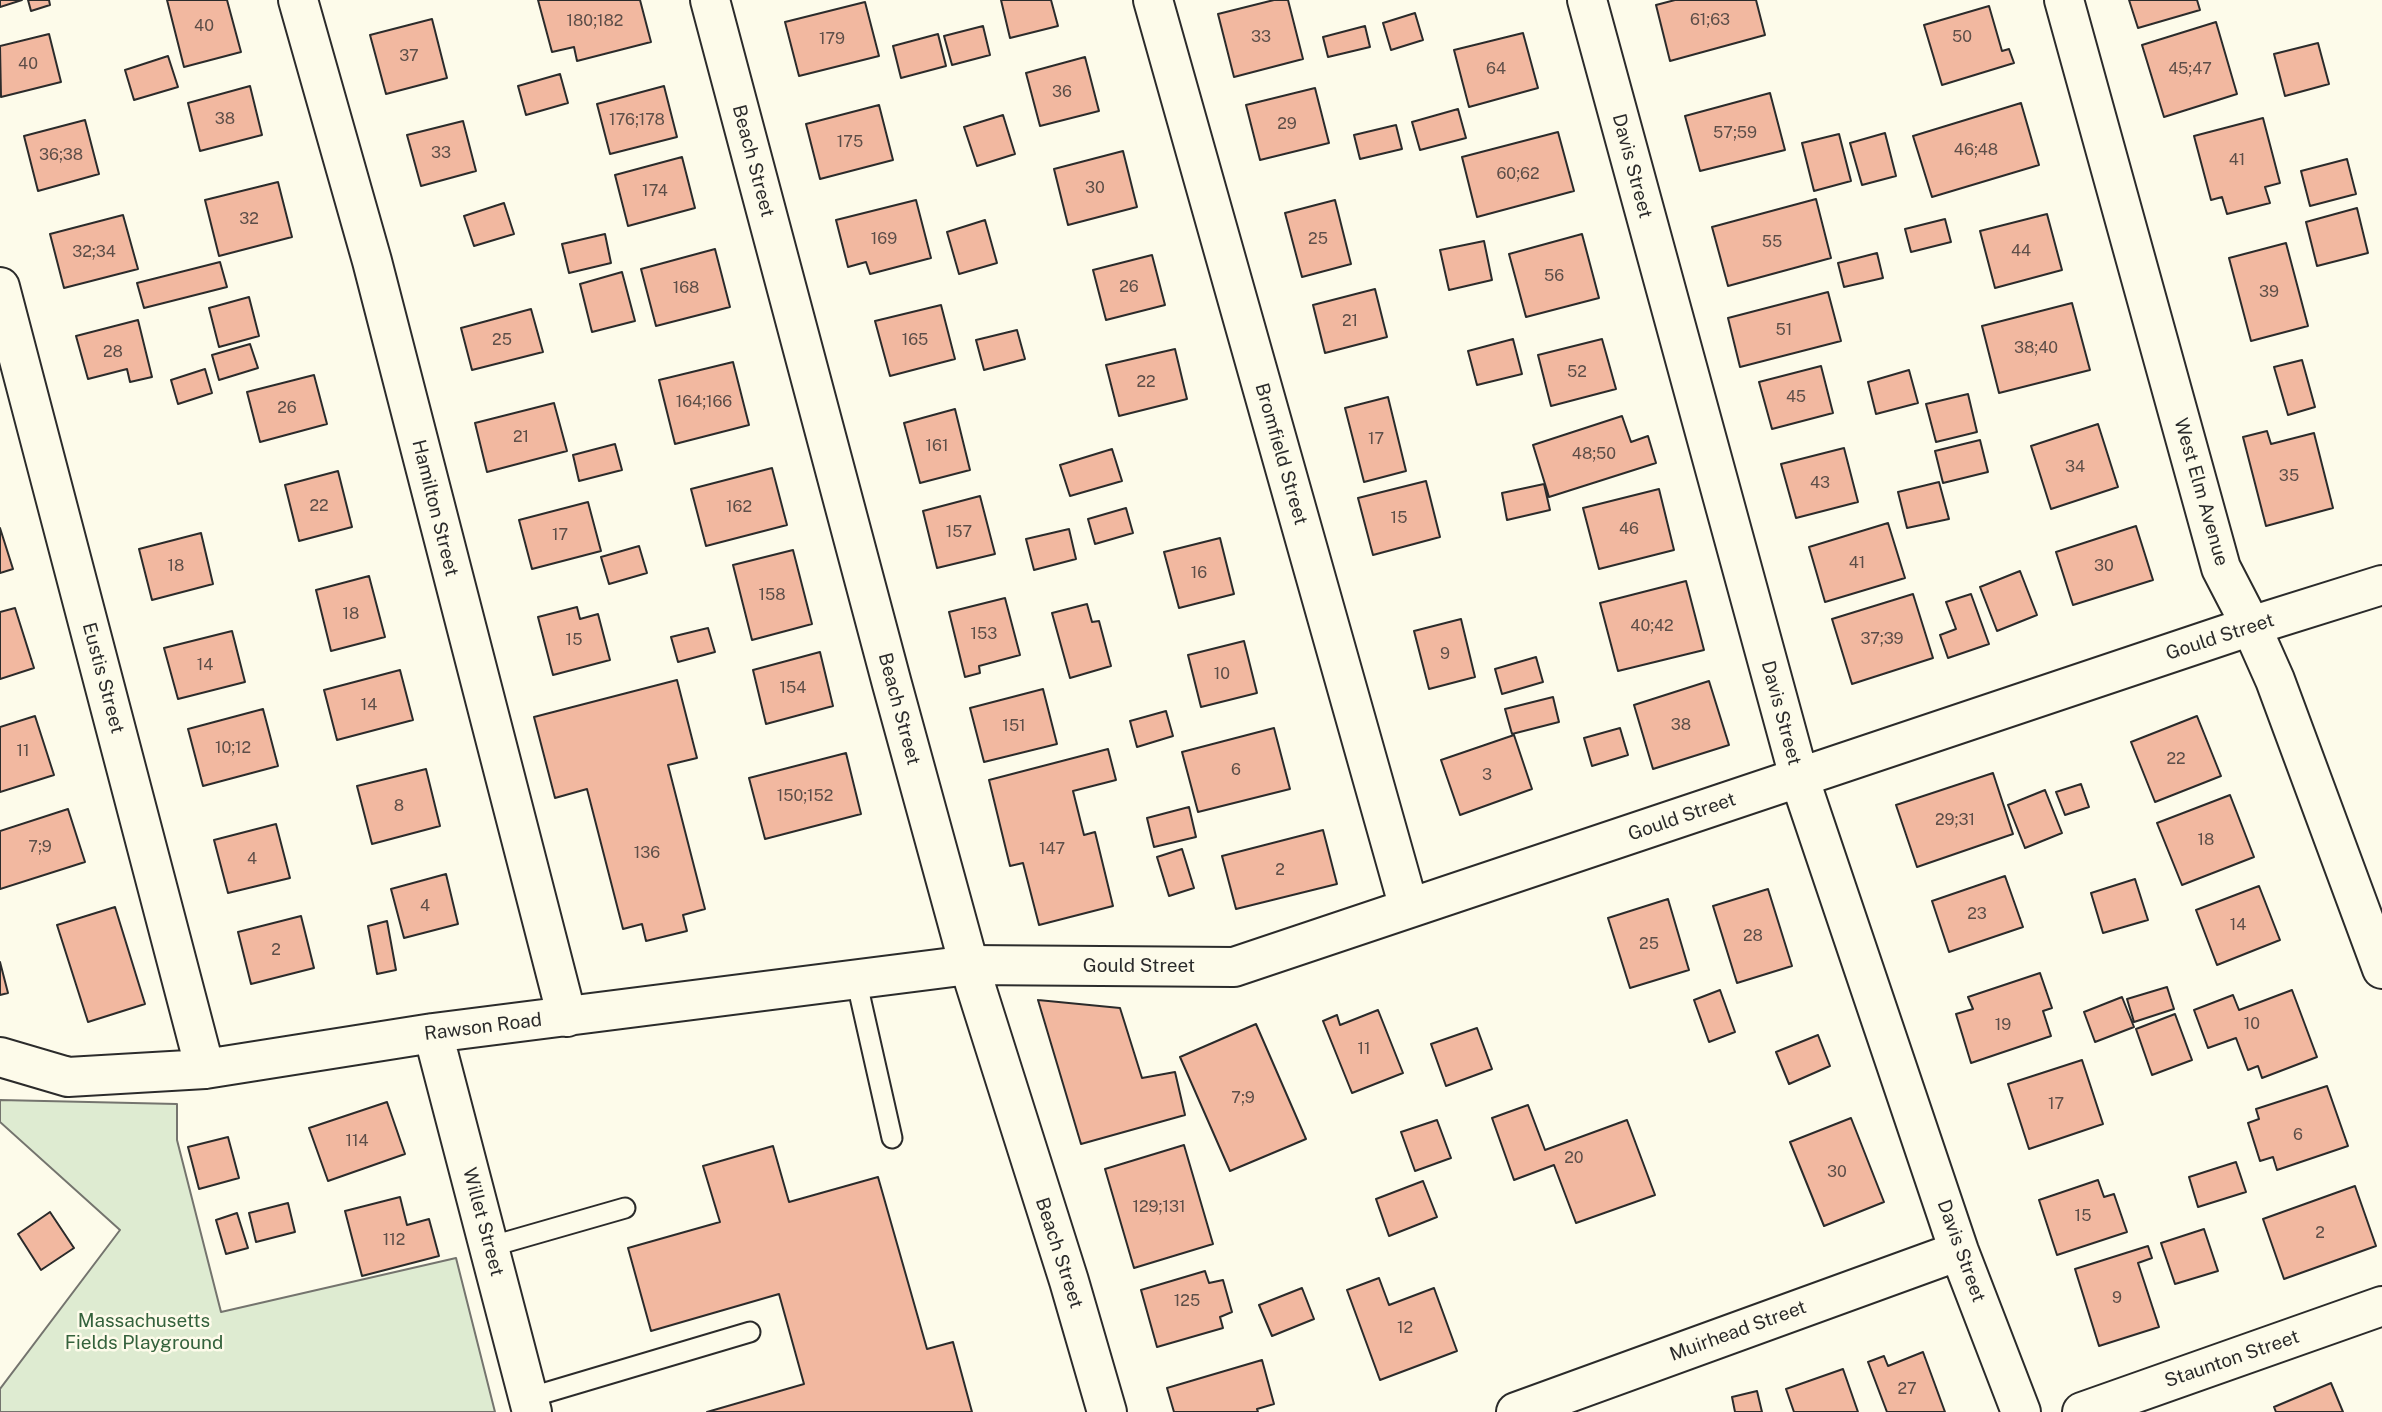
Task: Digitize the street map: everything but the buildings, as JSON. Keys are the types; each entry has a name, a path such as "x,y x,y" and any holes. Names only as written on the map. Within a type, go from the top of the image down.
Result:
{"street":[{"name":"Hamilton Street","path":"298,0 372,261 567,1017"},
{"name":"Beach Street","path":"710,0 969,965 1069,1281 1107,1412"},
{"name":"Bromfield Street","path":"1153,0 1409,908"},
{"name":"Davis Street","path":"1587,0 1799,777 1959,1251 2021,1412"},
{"name":"West Elm Avenue","path":"2064,0 2221,568 2275,680 2382,969"},
{"name":"Eustis Street","path":"0,287 205,1069"},
{"name":"Gould Street","path":"969,965 1234,967 2251,626 2382,585"},
{"name":"Rawson Road","path":"0,1057 68,1077 205,1069 433,1033 969,965"},
{"name":"Willet Street","path":"433,1033 530,1405"},
{"name":"Muirhead Street","path":"1516,1412 1959,1251"},
{"name":"Staunton Street","path":"2082,1412 2382,1306"}],"lane":[{"path":"856,979 892,1138"},
{"path":"489,1247 625,1208"},
{"path":"530,1405 750,1332"}],"green space":[{"name":"Massachusetts Fields Playground","path":"0,1100 177,1104 177,1140 221,1312 456,1258 495,1412 0,1412 0,1389 120,1230 0,1122"}]}
